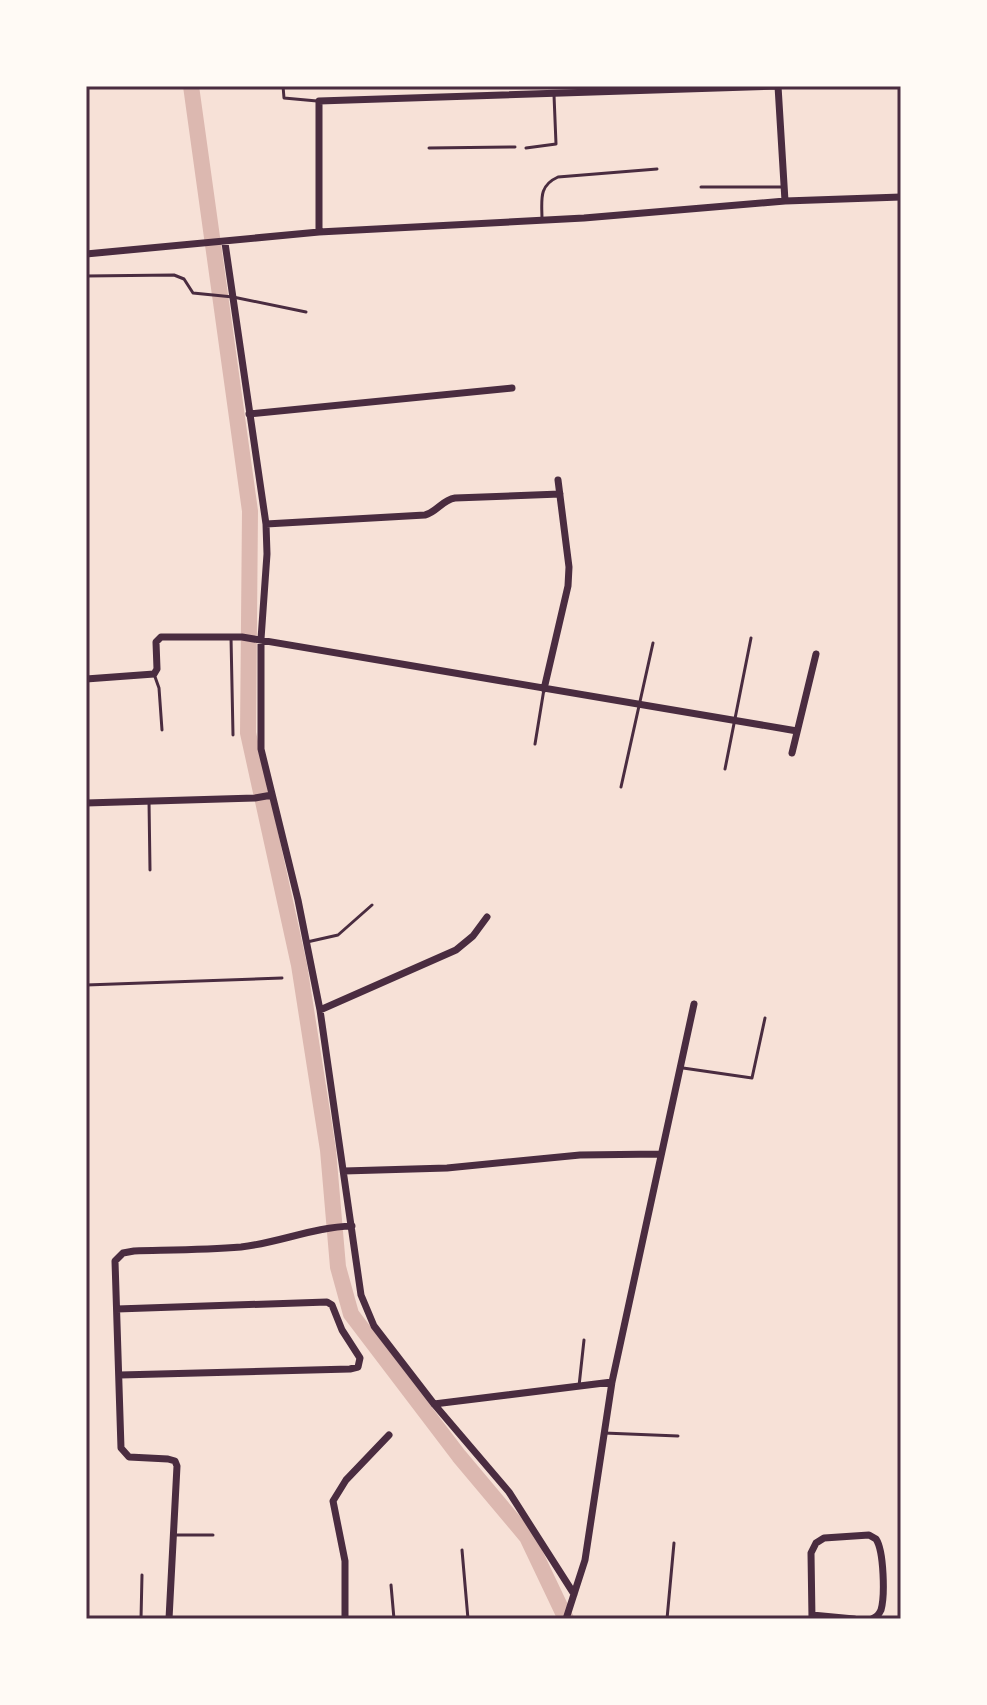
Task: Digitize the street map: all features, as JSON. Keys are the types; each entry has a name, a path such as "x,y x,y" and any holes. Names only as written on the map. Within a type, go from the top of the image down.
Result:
{"street":[{"path":"319,232 319,101 778,86 785,201"},
{"path":"86,254 319,232 542,220 785,201 901,197"},
{"path":"222,243 266,524 267,554 258,638 261,749 320,1010 344,1171 348,1226 365,1310 434,1404 509,1492 573,1597"},
{"path":"249,414 512,388"},
{"path":"544,689 568,586 569,567 558,480"},
{"path":"266,524 425,515 444,501 455,498 560,494"},
{"path":"86,679 154,674 157,669 156,642 161,637 258,638 797,731"},
{"path":"792,753 816,654"},
{"path":"86,803 270,795"},
{"path":"320,1010 456,950 473,936 487,917"},
{"path":"566,1619 585,1560 612,1382 694,1004"},
{"path":"344,1171 447,1168 580,1155 660,1154"},
{"path":"169,1619 177,1466 175,1461 168,1459 129,1457 121,1448 115,1261 123,1253 241,1247 348,1226"},
{"path":"117,1309 327,1302 332,1305 342,1330 360,1358 358,1367 350,1369 120,1375"},
{"path":"434,1404 612,1382"},
{"path":"345,1619 344,1553 333,1501 346,1480 389,1435"},
{"path":"854,1619 812,1617 811,1553 816,1543 824,1538 869,1535 876,1539 882,1555 881,1609 872,1619"}],"lane":[{"path":"283,86 284,98 319,101"},
{"path":"526,148 556,144 554,95"},
{"path":"429,148 515,147"},
{"path":"542,220 542,189 558,177 657,169"},
{"path":"701,187 784,187"},
{"path":"86,276 174,275 184,279 193,293 229,296 306,312"},
{"path":"231,637 233,735"},
{"path":"725,769 751,638"},
{"path":"621,787 653,643"},
{"path":"154,674 159,688 162,730"},
{"path":"535,744 544,689"},
{"path":"149,801 150,870"},
{"path":"307,942 338,935 372,905"},
{"path":"86,985 282,978"},
{"path":"679,1067 752,1078 765,1018"},
{"path":"579,1386 584,1340"},
{"path":"604,1433 678,1436"},
{"path":"174,1535 213,1535"},
{"path":"667,1619 674,1543"},
{"path":"462,1550 468,1619"},
{"path":"141,1619 142,1575"},
{"path":"391,1585 394,1619"}],"waterway":[{"path":"191,86 250,511 248,733 299,965 328,1150 338,1267 351,1314 459,1456 527,1537 566,1619"}]}
